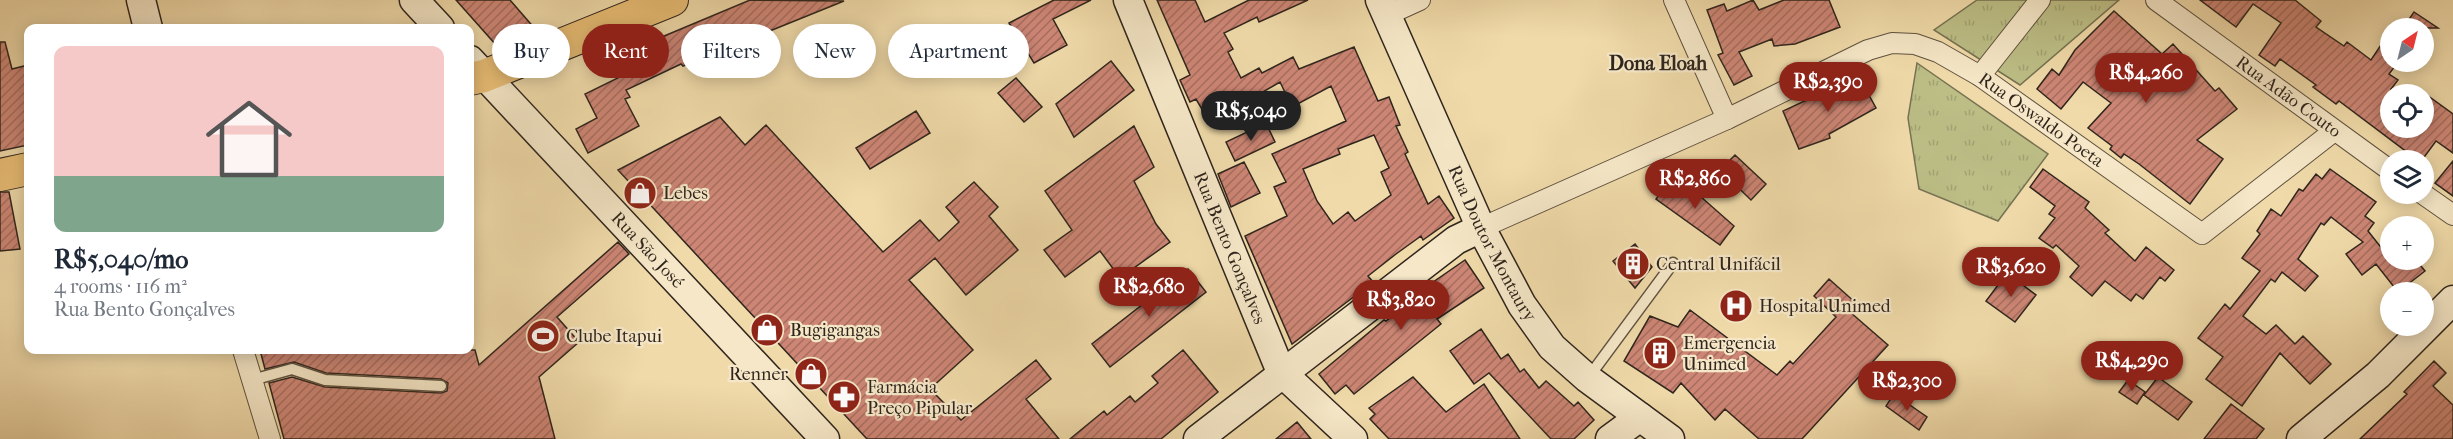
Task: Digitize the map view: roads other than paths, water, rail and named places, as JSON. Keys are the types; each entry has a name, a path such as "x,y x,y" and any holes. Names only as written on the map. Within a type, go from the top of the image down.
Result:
{"main road":[{"path":"474,72 672,0"},
{"path":"0,175 24,170"}],"street":[{"path":"141,0 147,24"},
{"path":"414,0 436,24"},
{"name":"Rua Bento Gonçalves","path":"1128,0 1281,372 1353,439"},
{"path":"1383,8 1420,0"},
{"path":"1674,0 1727,119"},
{"path":"1980,76 2040,0"},
{"name":"Rua Adão Couto","path":"2156,0 2380,163"},
{"name":"Rua Doutor Montaury","path":"1383,8 1481,228 1522,305 1552,347 1587,378 1670,439"},
{"name":"Rua Oswaldo Poeta","path":"1481,228 1727,119 1868,50 1892,43 1915,44 1938,52 1980,76 2202,234 2334,131"},
{"name":"Rua São José","path":"474,72 825,439"},
{"path":"2434,202 2453,215"},
{"path":"1198,439 1281,372 1456,240 1481,228"},
{"path":"2301,439 2378,375 2453,300"},
{"path":"244,354 270,439"},
{"path":"1610,439 1640,417"}],"lane":[{"path":"1587,378 1673,263"},
{"path":"252,380 292,369 325,380 441,386"}],"place":[{"name":"Lebes","path":"640,193"},
{"name":"Central Unifácil","path":"1633,264"},
{"name":"Hospital Unimed","path":"1736,306"},
{"name":"Bugigangas","path":"767,330"},
{"name":"Clube Itapui","path":"543,336"},
{"name":"Emergencia Unimed","path":"1660,353"},
{"name":"Renner","path":"811,374"},
{"name":"Farmácia Preço Pipular","path":"844,397"}],"district":[{"name":"Dona Eloah","path":"1658,63"}]}
